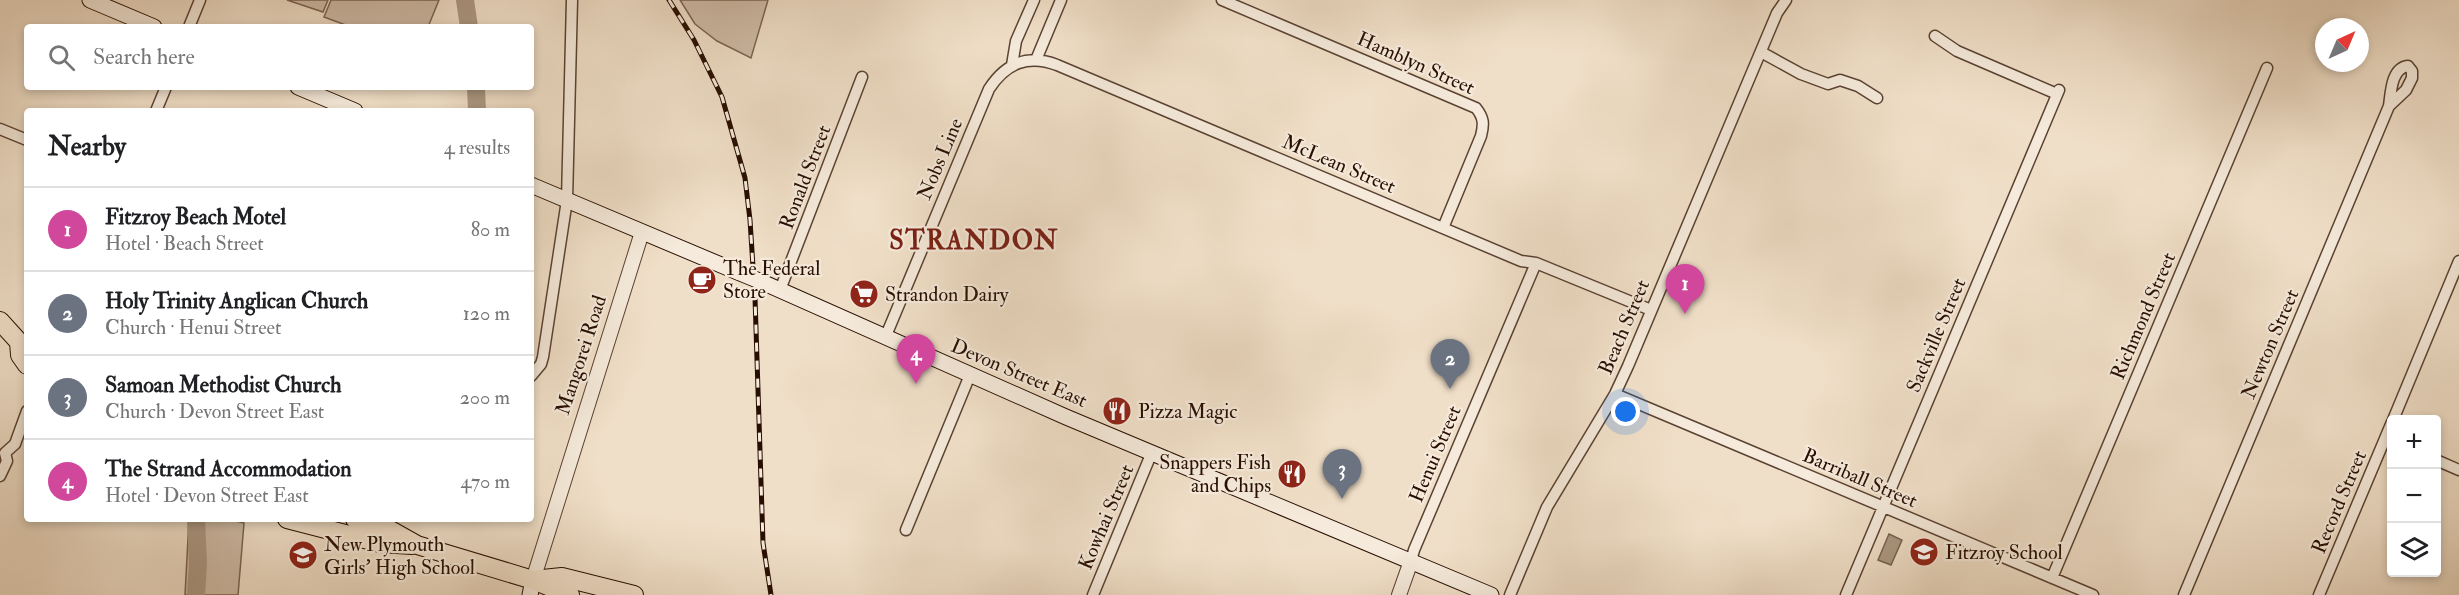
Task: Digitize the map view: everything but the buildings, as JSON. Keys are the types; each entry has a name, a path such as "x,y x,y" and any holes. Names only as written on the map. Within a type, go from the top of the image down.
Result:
{"highway":[{"path":"0,321 23,344 20,356 24,361"},
{"path":"299,522 380,543 417,545"},
{"path":"369,522 385,527 417,545 531,587 570,595"},
{"path":"531,587 562,577 634,595"}],"main road":[{"path":"90,0 147,24"},
{"path":"305,90 348,108"},
{"name":"Devon Street East","path":"534,186 762,282 970,375 1491,595"}],"street":[{"path":"190,24 200,0"},
{"path":"534,372 541,364 543,357 567,200 572,0"},
{"path":"1012,65 1016,41 1034,0"},
{"path":"1036,60 1061,0"},
{"name":"Hamblyn Street","path":"1222,0 1476,108 1482,116 1484,125 1481,136 1443,228"},
{"name":"Beach Street","path":"1510,595 1547,507 1615,394 1777,13 1786,0"},
{"name":"Sackville Street","path":"1846,595 2058,92 1957,51 1935,36"},
{"path":"1761,52 1801,74 1828,84 1840,80 1858,86 1877,98"},
{"name":"McLean Street","path":"1012,65 1036,60 1057,65 1521,261 1536,263 1652,310"},
{"name":"Nobs Line","path":"885,338 986,97 996,79 1012,65"},
{"name":"Richmond Street","path":"2052,578 2267,68"},
{"name":"Ronald Street","path":"780,290 862,76"},
{"path":"157,108 165,90"},
{"name":"Newton Street","path":"2184,595 2389,106"},
{"path":"0,129 24,139"},
{"name":"Mangorei Road","path":"531,587 642,232"},
{"name":"Record Street","path":"2395,415 2459,261"},
{"name":"Henui Street","path":"1412,561 1414,550 1536,263"},
{"path":"906,530 970,375"},
{"name":"Barriball Street","path":"1615,394 2093,595"},
{"path":"0,476 7,461 3,453 15,444 24,422"},
{"name":"Record Street","path":"2319,595 2387,442"},
{"name":"Kowhai Street","path":"1097,594 1152,452"},
{"path":"2441,462 2459,470"},
{"path":"1399,595 1412,561"}],"shaded area":[{"path":"287,0 328,0 323,12"},
{"path":"331,0 439,0 429,24 343,24 324,17"},
{"path":"680,0 768,0 751,58 717,41 695,24"},
{"path":"189,522 244,523 238,595 185,595"},
{"path":"1889,534 1902,540 1891,565 1878,560"}],"waterway":[{"path":"465,0 469,24"},
{"path":"476,90 477,108"},
{"path":"196,522 198,563 196,595"}],"railway":[{"path":"669,0 694,40 722,97 745,178 755,298 763,543 771,595"}],"place":[{"name":"The Federal Store","path":"702,280"},
{"name":"Strandon Dairy","path":"864,294"},
{"name":"Fitzroy Beach Motel","path":"1685,314"},
{"name":"The Strand Accommodation","path":"916,384"},
{"name":"Holy Trinity Anglican Church","path":"1450,389"},
{"name":"Pizza Magic","path":"1117,411"},
{"name":"Snappers Fish and Chips","path":"1292,474"},
{"name":"Samoan Methodist Church","path":"1342,499"},
{"name":"Fitzroy School","path":"1924,552"},
{"name":"New Plymouth Girls' High School","path":"303,555"}],"district":[{"name":"STRANDON","path":"974,241"}]}
